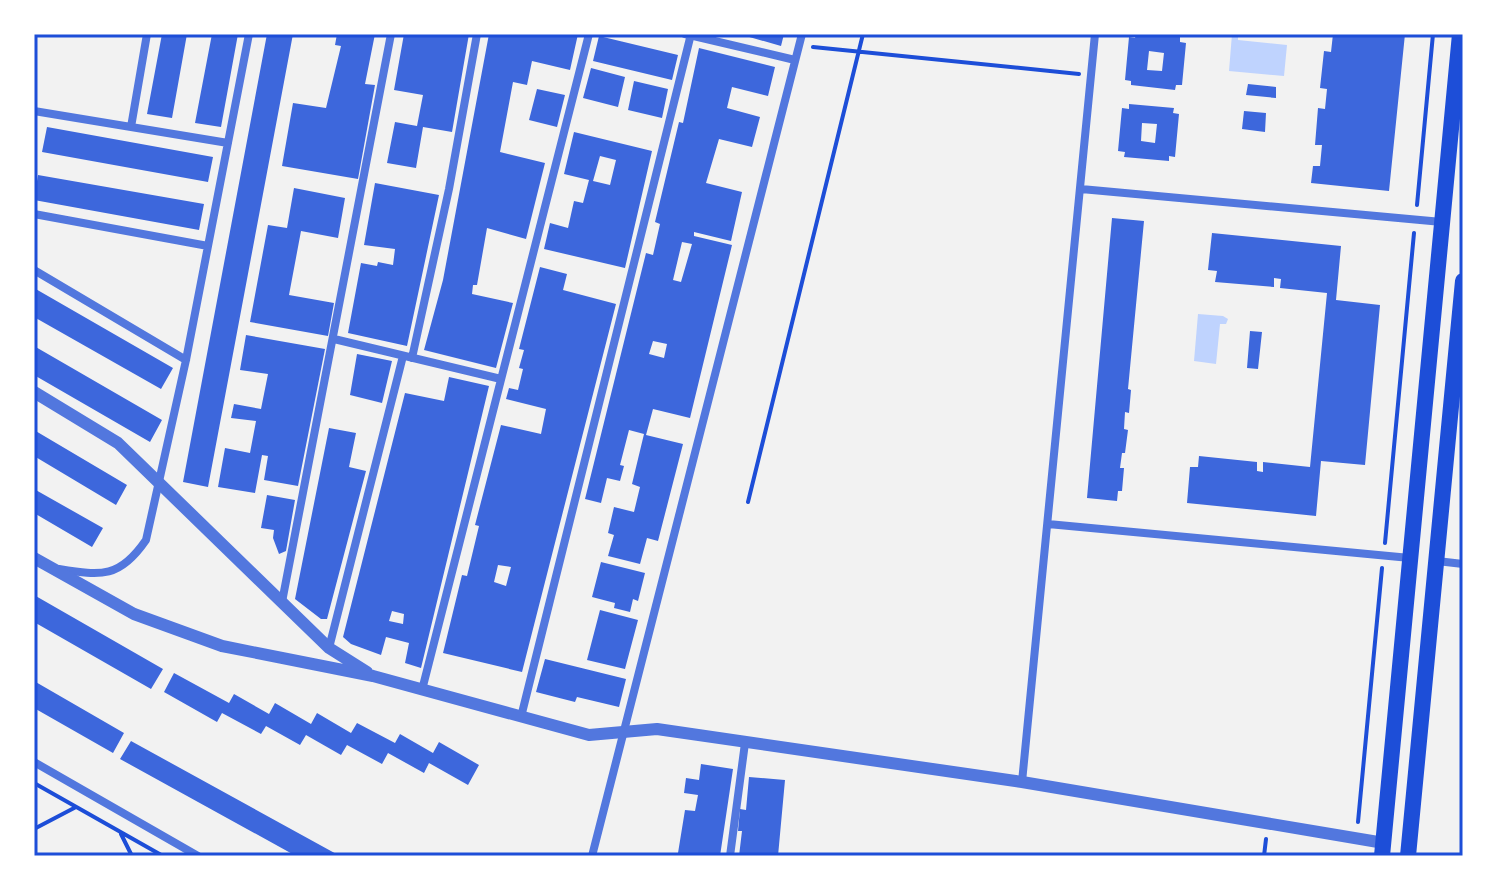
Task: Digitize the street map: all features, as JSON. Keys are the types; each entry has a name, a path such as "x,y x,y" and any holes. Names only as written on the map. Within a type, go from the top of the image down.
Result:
{"main road":[{"path":"1383,849 1460,34"},
{"path":"1408,856 1463,281"}],"street":[{"path":"131,127 147,34"},
{"path":"50,568 97,575 121,569 134,558 146,540 161,483 249,34"},
{"path":"282,602 391,34"},
{"path":"329,648 408,357 449,189 477,34"},
{"path":"422,690 589,34"},
{"path":"521,717 689,34 795,60"},
{"path":"592,856 802,34"},
{"path":"1022,782 1095,34"},
{"path":"34,111 228,143"},
{"path":"1081,189 1443,222"},
{"path":"34,214 208,246"},
{"path":"34,270 186,360"},
{"path":"334,339 501,379"},
{"path":"34,392 118,443 329,648 373,676"},
{"path":"1048,524 1411,558"},
{"path":"34,558 134,614 222,646 373,676 589,735 657,729 1022,782 1383,849"},
{"path":"1437,561 1463,564"},
{"path":"730,856 745,743"},
{"path":"34,762 198,856"}],"path":[{"path":"748,502 863,34"},
{"path":"1417,208 1433,34"},
{"path":"799,46 1091,75"},
{"path":"1385,544 1414,231"},
{"path":"1358,826 1382,567"},
{"path":"34,783 163,856"},
{"path":"34,829 76,807"},
{"path":"119,831 132,856"}],"water":[{"path":"1232,34 1238,34 1238,40 1287,45 1284,76 1229,71"},
{"path":"1198,314 1228,319 1226,324 1220,324 1216,364 1194,361"}],"building":[{"path":"162,34 187,34 172,118 147,114"},
{"path":"212,34 238,34 221,127 195,123"},
{"path":"267,34 293,34 208,487 183,482"},
{"path":"337,34 375,34 365,84 375,85 358,179 282,166 293,103 326,108 341,46 335,45"},
{"path":"404,34 469,34 452,132 423,127 416,168 387,163 395,122 417,126 423,95 394,90"},
{"path":"489,34 578,34 570,70 532,61 527,85 513,82 500,152 545,163 526,239 487,228 477,285 473,285 472,294 513,303 496,368 424,350 443,280"},
{"path":"739,34 784,34 781,46"},
{"path":"1136,34 1180,37 1180,42 1186,43 1182,85 1176,85 1175,90 1131,85 1131,81 1125,80 1129,37 1135,38","holes":["1149,51 1164,53 1162,71 1147,70"]},
{"path":"1333,34 1405,34 1389,191 1311,183 1313,166 1320,166 1322,145 1315,145 1318,108 1325,109 1327,89 1320,88 1324,51 1331,52"},
{"path":"599,36 678,55 672,80 593,61"},
{"path":"699,48 775,67 768,96 732,87 727,108 760,117 752,147 719,139 706,183 742,192 731,241 694,232 694,236 732,245 690,418 653,409 646,435 683,444 658,541 647,538 640,564 608,556 614,535 608,533 614,507 634,512 640,487 632,484 644,434 629,430 620,465 624,466 620,481 607,478 601,503 585,499 646,253 653,255 660,224 655,222 679,122 683,123","holes":["682,242 692,244 681,282 673,280","653,341 667,344 664,358 649,354"]},
{"path":"591,68 625,77 618,107 583,98"},
{"path":"634,81 668,89 662,118 628,110"},
{"path":"1248,84 1276,87 1276,98 1246,95"},
{"path":"537,89 565,95 557,127 529,120"},
{"path":"1129,104 1174,108 1173,113 1179,114 1175,157 1169,156 1169,161 1124,157 1125,152 1118,151 1122,108 1129,109","holes":["1142,123 1157,124 1155,143 1141,141"]},
{"path":"1244,111 1266,113 1265,132 1242,129"},
{"path":"47,127 213,157 208,182 42,152"},
{"path":"574,132 652,151 625,268 544,249 550,223 568,228 574,201 583,203 589,180 564,174","holes":["600,156 616,160 610,185 593,181"]},
{"path":"38,175 204,204 199,230 34,200"},
{"path":"375,183 439,195 407,346 348,333 361,263 393,265 395,249 364,245"},
{"path":"294,188 345,198 338,238 301,231 289,295 334,303 328,336 250,322 268,225 287,228"},
{"path":"1112,218 1144,221 1128,389 1131,390 1129,413 1125,412 1124,429 1128,430 1120,468 1124,468 1122,491 1118,491 1117,501 1087,498"},
{"path":"1212,233 1341,246 1336,300 1380,305 1365,465 1321,461 1316,516 1187,503 1190,467 1198,467 1199,456 1257,462 1257,471 1263,472 1263,462 1310,467 1327,293 1280,288 1281,279 1274,278 1274,287 1215,282 1217,271 1208,270"},
{"path":"540,267 567,274 563,290 616,304 522,672 443,653 462,575 467,576 479,526 475,525 501,425 541,434 546,409 506,399 509,388 518,390 524,350 519,349","holes":["498,565 511,567 506,586 494,582"]},
{"path":"34,288 173,368 161,389 34,317"},
{"path":"1250,331 1262,332 1258,369 1247,368"},
{"path":"246,335 325,349 298,486 264,480 268,456 262,455 255,493 218,487 225,448 250,453 256,421 231,418 234,404 261,409 268,374 240,370"},
{"path":"34,346 162,420 150,442 34,375"},
{"path":"357,354 392,361 382,403 350,395"},
{"path":"449,377 489,386 421,668 405,663 409,643 386,637 381,655 351,644 343,637 405,393 444,401","holes":["392,611 404,614 403,624 389,621"]},
{"path":"329,428 356,433 349,467 366,471 327,619 321,619 295,599"},
{"path":"34,430 127,485 116,505 34,456"},
{"path":"34,489 103,528 92,547 34,513"},
{"path":"267,495 295,500 286,551 279,554 273,538 274,530 261,528"},
{"path":"601,562 645,573 638,601 633,599 630,612 614,608 615,603 592,597"},
{"path":"34,595 163,669 151,689 34,622"},
{"path":"600,610 638,620 625,669 587,660"},
{"path":"545,659 626,679 619,707 577,697 575,702 536,692"},
{"path":"174,673 229,703 234,694 269,714 275,703 311,724 317,713 351,733 357,723 395,743 400,734 433,753 439,742 479,765 468,785 429,763 424,773 388,753 382,764 347,745 341,755 306,735 300,745 266,726 261,734 222,713 217,722 164,692"},
{"path":"34,681 124,733 113,753 34,708"},
{"path":"131,741 340,856 296,856 120,759"},
{"path":"701,764 733,769 720,856 681,856 678,853 685,810 695,811 698,795 684,793 686,778 699,780"},
{"path":"749,777 785,780 778,856 739,856 742,831 738,831 740,809 746,810"}]}
